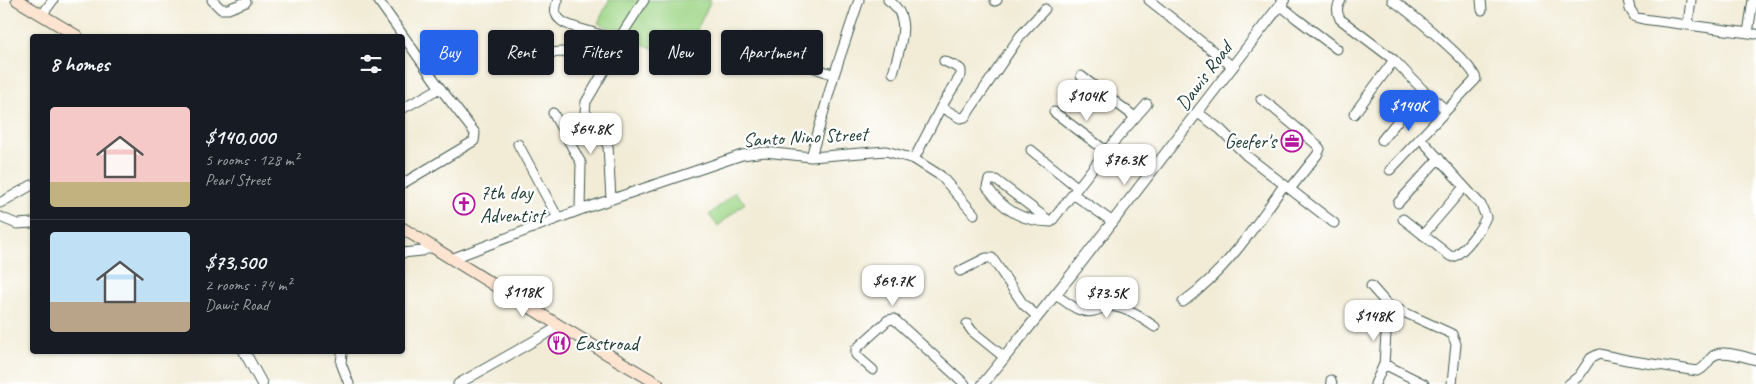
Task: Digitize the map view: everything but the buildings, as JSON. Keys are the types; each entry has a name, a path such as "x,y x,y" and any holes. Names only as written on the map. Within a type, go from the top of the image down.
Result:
{"main road":[{"path":"16,0 74,34"},
{"path":"405,230 560,326 658,384"}],"street":[{"path":"42,15 53,0"},
{"path":"212,0 216,5 228,9 246,2"},
{"path":"378,0 402,34"},
{"path":"558,0 554,8 555,15 560,20 584,30"},
{"path":"810,157 834,75 859,0"},
{"path":"888,0 895,5 903,23 903,34 893,73"},
{"path":"1149,0 1233,67"},
{"path":"1341,0 1337,7 1340,19 1394,60 1423,90 1446,110"},
{"path":"1390,170 1476,79 1463,59 1392,0"},
{"path":"1628,0 1630,9 1635,17 1752,34 1753,0"},
{"path":"1688,24 1691,0"},
{"path":"625,30 642,1"},
{"path":"1282,2 1296,18 1337,49"},
{"name":"Dawis Road","path":"983,384 1056,295 1282,2"},
{"path":"941,107 960,118 965,118 1020,36 1045,9"},
{"path":"405,39 475,133 474,141 405,182"},
{"path":"1354,114 1394,60"},
{"path":"914,159 941,107 961,74 959,68 944,61"},
{"path":"823,71 834,75"},
{"path":"601,75 584,108 608,146 610,199"},
{"path":"1081,76 1134,117"},
{"path":"405,107 440,88"},
{"path":"1382,140 1423,90"},
{"path":"1183,302 1197,292 1228,260 1287,187 1317,155 1320,149 1272,107 1261,100"},
{"path":"1051,222 1106,151 1147,104"},
{"path":"1054,112 1106,151"},
{"path":"553,113 581,162 580,210"},
{"path":"1198,113 1220,129 1247,156 1334,223"},
{"path":"1403,219 1450,256 1456,256 1484,223 1486,215 1481,204 1420,138"},
{"path":"518,144 558,218"},
{"path":"1031,150 1113,222"},
{"name":"Santo Nino Street","path":"451,259 610,199 742,155 765,152 810,157 886,151 914,159 941,176 974,214"},
{"path":"1398,203 1439,158"},
{"path":"989,180 996,180 1051,222 1032,220 998,202 987,187 989,180"},
{"path":"0,203 30,186"},
{"path":"1423,235 1464,186"},
{"path":"0,217 17,224 30,222"},
{"path":"405,252 412,253 434,246"},
{"path":"960,271 986,258 992,258 1024,304 1037,316"},
{"path":"1371,286 1388,305 1452,334 1456,344 1452,384"},
{"path":"1056,295 1082,311 1095,311 1105,306 1111,306 1135,314 1155,327"},
{"path":"1375,384 1384,364 1388,305"},
{"path":"873,370 856,355 856,349 888,320 894,319 965,384"},
{"path":"967,324 972,331 1004,357"},
{"path":"458,384 469,381 560,326"},
{"path":"246,354 262,384"},
{"path":"342,354 341,363 349,384"},
{"path":"1569,384 1583,371 1591,358 1599,354 1698,371 1702,370 1713,355 1717,354 1736,354 1756,360"},
{"path":"1384,364 1424,384"}],"green space":[{"path":"609,0 711,0 697,30 649,30 649,47 639,42 639,30 613,30 598,23"},
{"path":"735,192 745,203 718,226 709,215"}],"place":[{"name":"Geefer's","path":"1292,141"},
{"name":"7th day Adventist","path":"464,204"},
{"name":"Eastroad","path":"559,343"}]}
